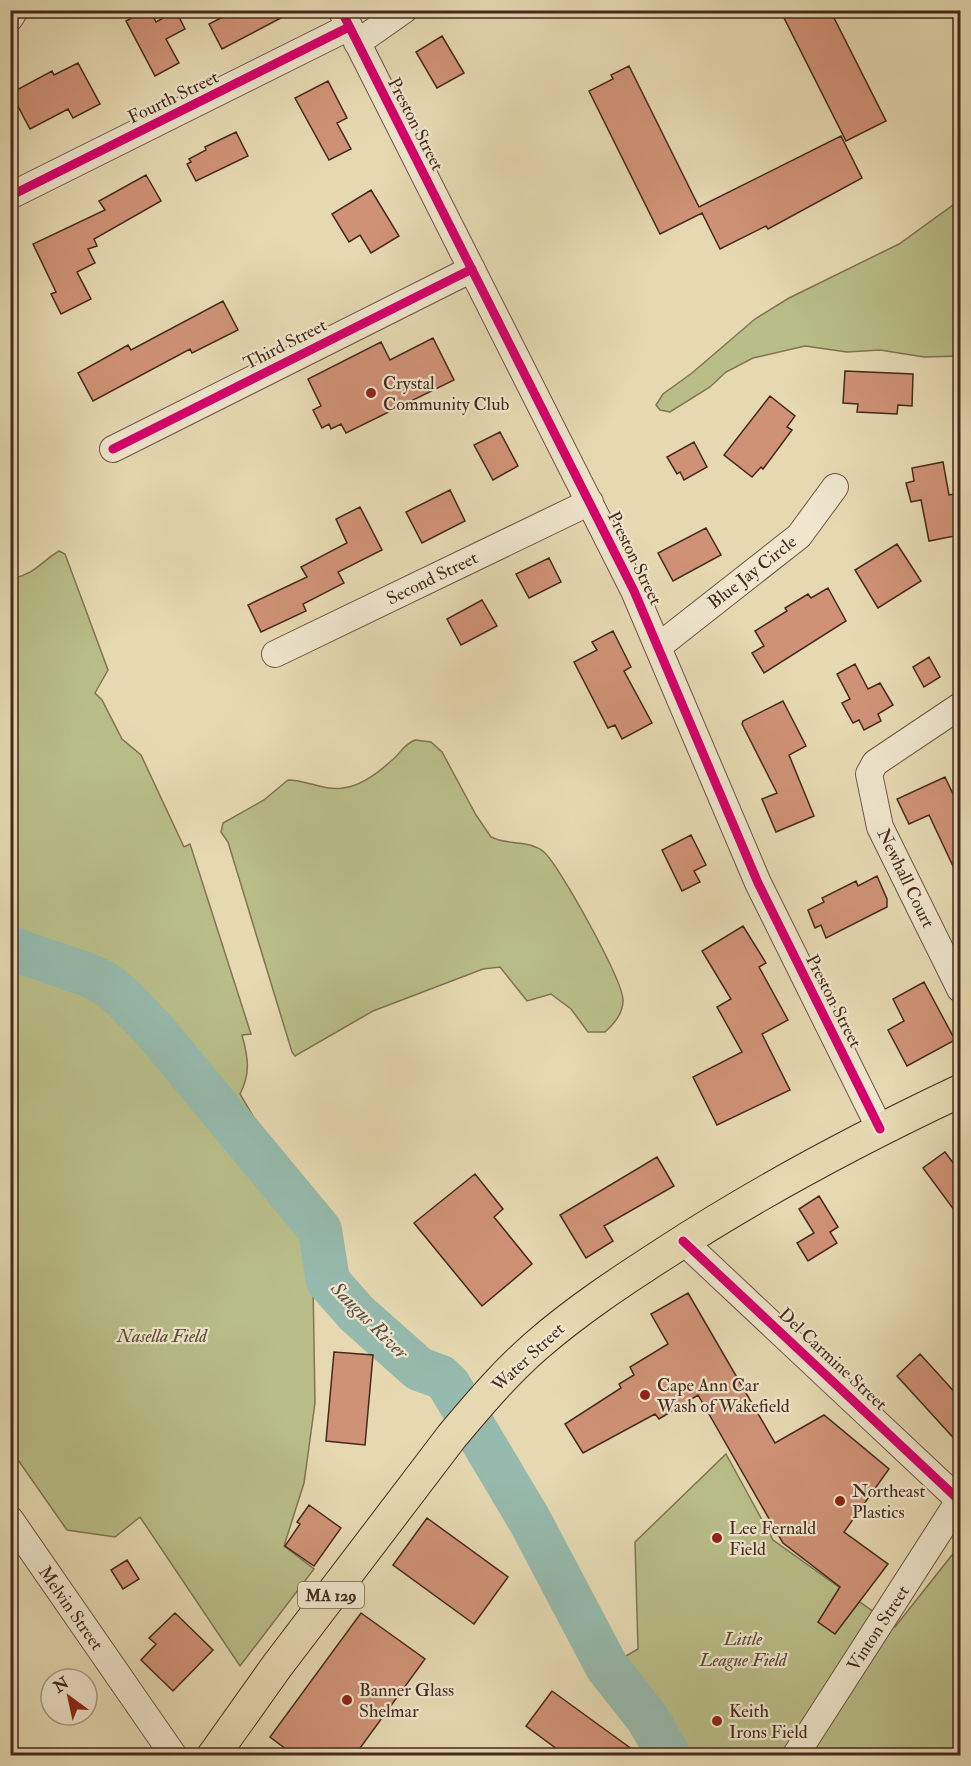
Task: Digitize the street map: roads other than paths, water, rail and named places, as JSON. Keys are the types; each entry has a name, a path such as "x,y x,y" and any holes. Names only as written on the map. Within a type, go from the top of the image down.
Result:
{"main road":[{"name":"Water Street","path":"213,1755 284,1657 452,1436 522,1359 564,1323 683,1241 768,1188 880,1129 960,1091"}],"street":[{"path":"10,18 15,10"},
{"name":"Fourth Street","path":"10,196 349,27 404,10"},
{"name":"Preston Street","path":"349,27 590,502 658,646 758,883 880,1129"},
{"name":"Third Street","path":"113,449 472,269"},
{"name":"Blue Jay Circle","path":"658,646 799,536 835,487"},
{"name":"Second Street","path":"275,654 590,502"},
{"name":"Newhall Court","path":"960,706 875,763 870,769 869,781 880,827 960,989"},
{"name":"Del Carmine Street","path":"683,1241 960,1500"},
{"name":"Vinton Street","path":"795,1755 960,1500"},
{"name":"Melvin Street","path":"10,1519 174,1755"}],"waterway":[{"name":"Saugus River","path":"10,948 88,975 108,985 124,999 154,1030 320,1230 328,1281 356,1313 419,1369 441,1377 449,1385 530,1521 607,1667 648,1719 669,1756"}],"place":[{"name":"Crystal Community Club","path":"371,393"},
{"name":"Cape Ann Car Wash of Wakefield","path":"645,1395"},
{"name":"Northeast Plastics","path":"840,1501"},
{"name":"Lee Fernald Field","path":"717,1538"},
{"name":"Banner Glass Shelmar","path":"347,1700"},
{"name":"Keith Irons Field","path":"717,1721"}],"park label":[{"name":"Nasella Field","path":"162,1336"},
{"name":"Little League Field","path":"743,1649"}]}
